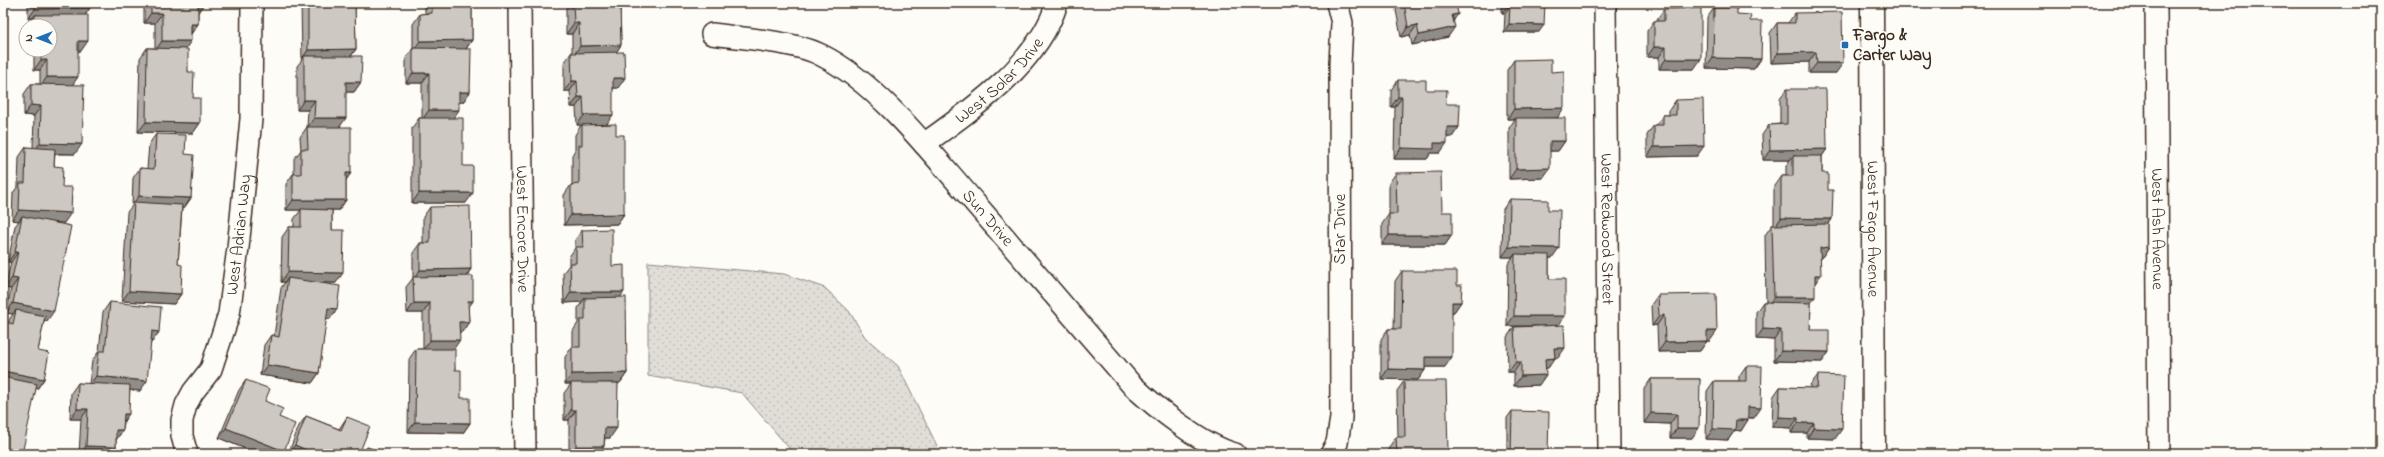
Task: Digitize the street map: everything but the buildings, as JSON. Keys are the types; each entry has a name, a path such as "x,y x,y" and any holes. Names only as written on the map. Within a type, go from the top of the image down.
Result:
{"main road":[{"name":"West Fargo Avenue","path":"1872,3 1874,454"}],"street":[{"name":"West Adrian Way","path":"187,454 182,436 182,420 186,405 193,392 211,369 229,314 238,248 251,119 252,3"},
{"name":"West Encore Drive","path":"520,3 525,454"},
{"name":"West Solar Drive","path":"924,144 981,101 1029,54 1049,25 1057,3"},
{"name":"Star Drive","path":"1331,454 1337,443 1341,418 1340,64 1342,24 1337,3"},
{"name":"West Redwood Street","path":"1605,3 1610,454"},
{"name":"West Ash Avenue","path":"2156,3 2159,454"},
{"name":"Sun Drive","path":"712,34 801,48 819,54 841,65 862,82 924,144 1130,384 1159,410 1218,447 1235,454"}],"shaded area":[{"path":"648,262 784,274 825,288 849,311 865,337 898,366 941,454 794,454 742,393 648,376"}],"place":[{"name":"Fargo & Carter Way","path":"1845,45"}]}
